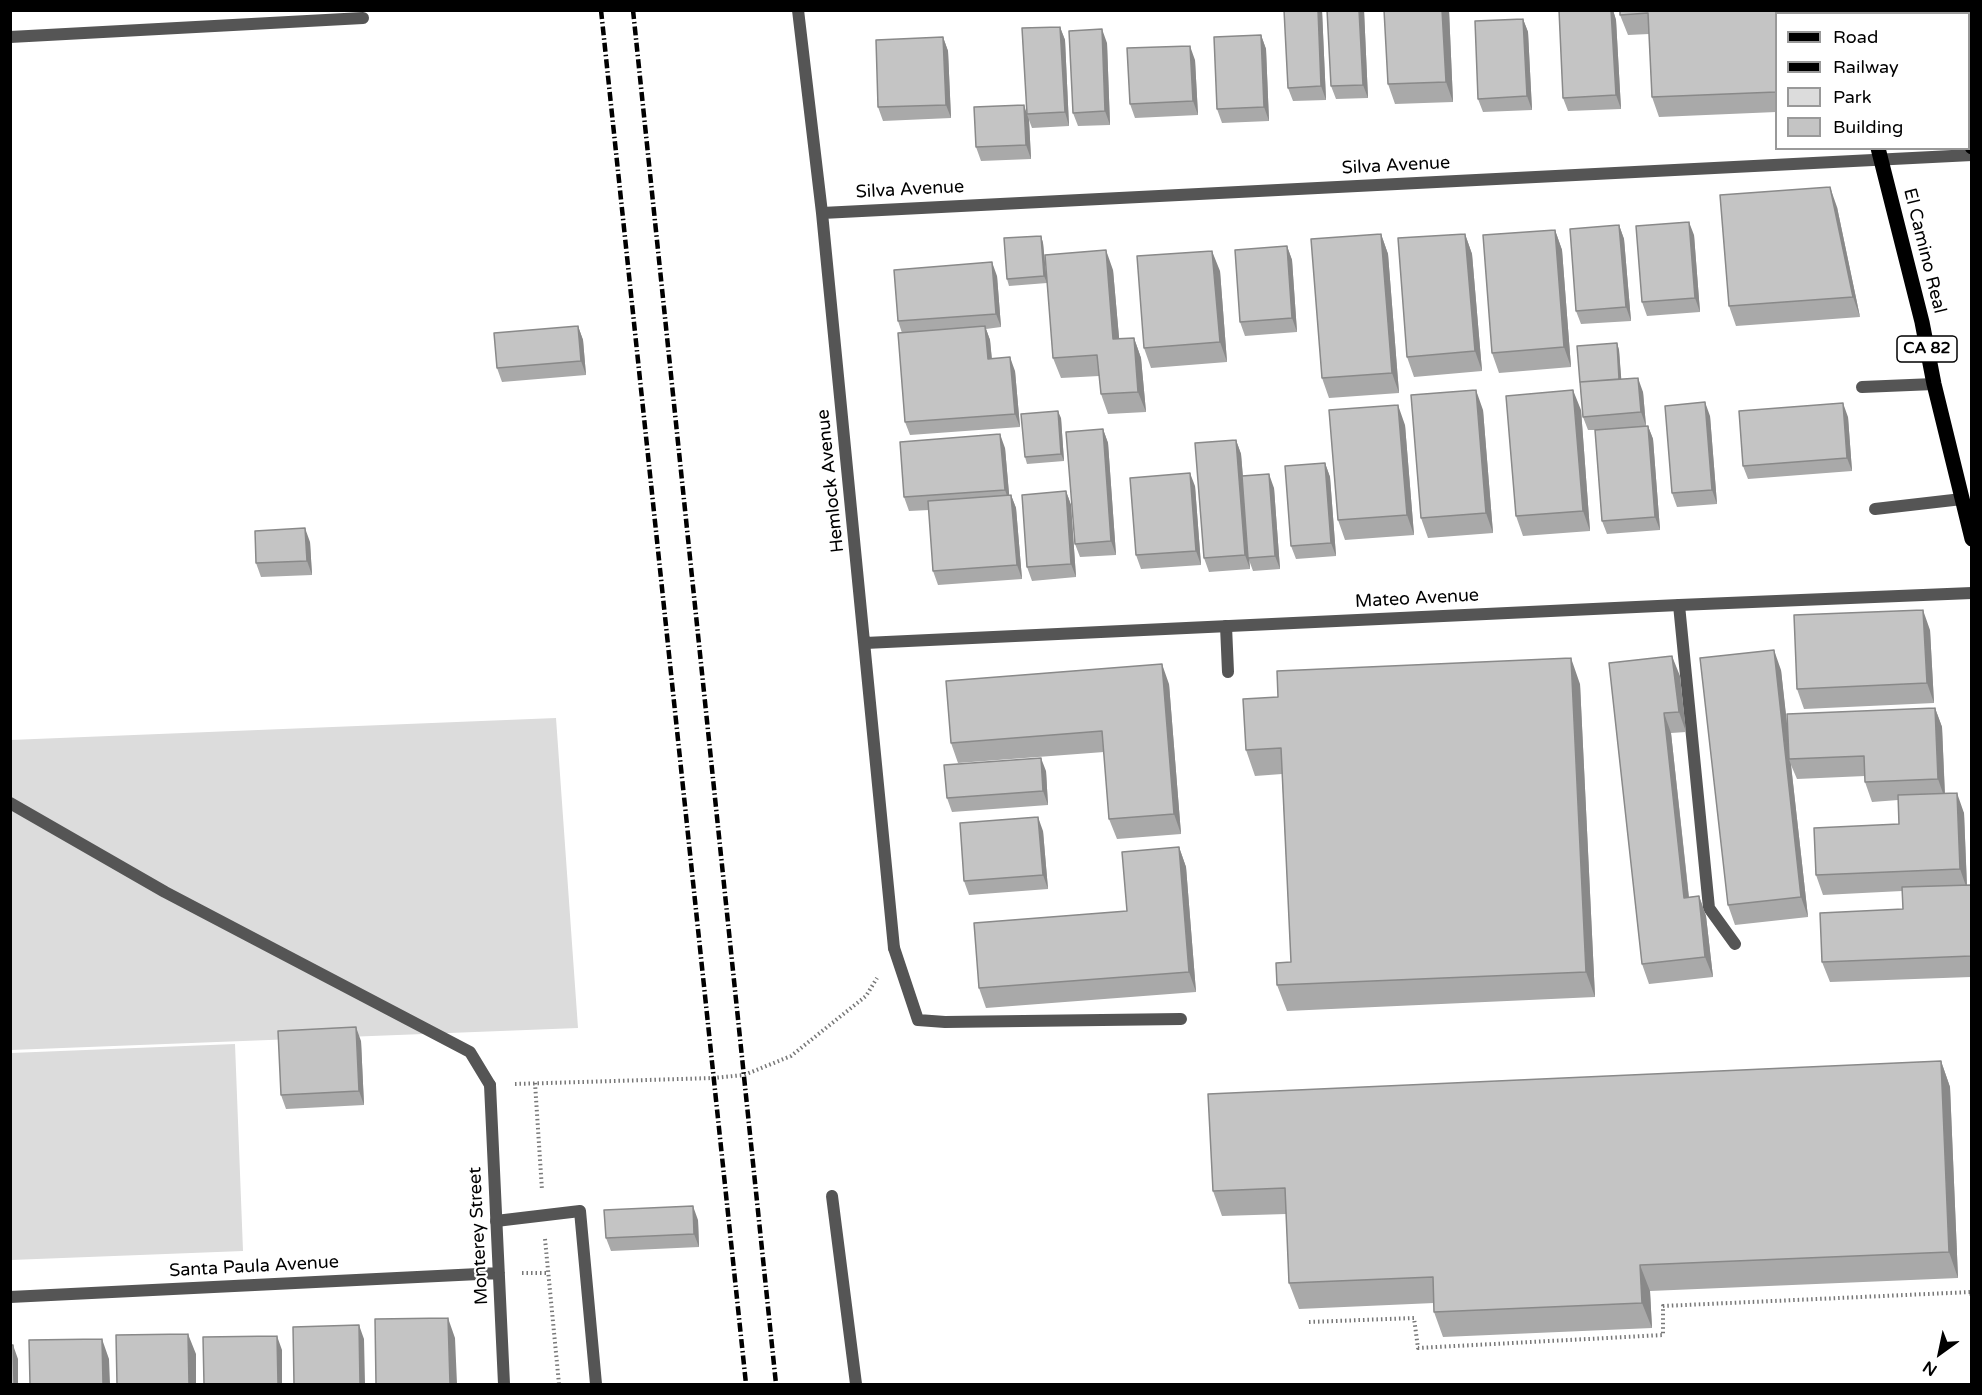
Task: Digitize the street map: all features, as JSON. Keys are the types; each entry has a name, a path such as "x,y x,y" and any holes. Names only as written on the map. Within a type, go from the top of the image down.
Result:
{"main road":[{"name":"El Camino Real","path":"1879,154 1922,322 1934,384 1971,539"}],"street":[{"name":"Hemlock Avenue","path":"798,10 822,213 894,948 918,1020 945,1022 1181,1019"},
{"path":"10,37 363,18"},
{"name":"Silva Avenue","path":"822,213 1879,154 1971,155"},
{"path":"1862,387 1934,384"},
{"path":"1875,509 1962,500"},
{"name":"Mateo Avenue","path":"865,643 1971,593"},
{"path":"1679,605 1709,908 1735,944"},
{"path":"1226,626 1228,672"},
{"path":"10,803 165,892 470,1052 490,1085"},
{"name":"Monterey Street","path":"490,1085 504,1384"},
{"path":"832,1196 856,1384"},
{"path":"496,1221 580,1211 596,1384"},
{"name":"Santa Paula Avenue","path":"10,1297 499,1273"}],"path":[{"path":"490,1085 714,1078 744,1075 792,1056 866,996 894,948"},
{"path":"535,1083 542,1179"},
{"path":"545,1238 559,1384"},
{"path":"1309,1322 1414,1318 1418,1347 1663,1335 1663,1306 1971,1292 1971,1298"}],"green space":[{"path":"556,718 578,1028 11,1050 10,740"},
{"path":"235,1044 243,1251 11,1260 11,1053"}],"building":[{"path":"1284,10 1318,10 1321,86 1288,88"},
{"path":"1327,10 1359,10 1363,85 1331,86"},
{"path":"1384,10 1442,10 1446,82 1388,84"},
{"path":"1559,10 1611,10 1616,95 1563,98"},
{"path":"1620,10 1787,10 1787,12 1775,12 1775,92 1652,97 1648,13 1620,15"},
{"path":"1523,19 1527,96 1478,99 1475,21"},
{"path":"1060,27 1065,112 1027,114 1022,28"},
{"path":"1102,29 1105,111 1073,113 1069,31"},
{"path":"1261,35 1264,107 1217,109 1214,37"},
{"path":"943,37 946,105 878,107 876,40"},
{"path":"1190,46 1193,101 1130,104 1127,48"},
{"path":"1024,105 1026,145 976,147 974,107"},
{"path":"1830,187 1853,297 1729,306 1720,195"},
{"path":"1689,222 1695,298 1642,302 1636,226"},
{"path":"1619,225 1626,307 1576,311 1570,229"},
{"path":"1555,230 1564,347 1492,353 1483,235"},
{"path":"1381,234 1392,373 1322,378 1311,239"},
{"path":"1465,234 1475,351 1407,357 1398,238"},
{"path":"1041,236 1044,276 1007,279 1004,238"},
{"path":"1287,246 1292,318 1240,322 1235,250"},
{"path":"1106,250 1113,339 1134,338 1138,392 1101,394 1097,355 1053,358 1045,255"},
{"path":"1212,251 1220,342 1144,348 1137,256"},
{"path":"992,262 996,314 898,321 894,270"},
{"path":"578,326 581,361 497,368 494,333"},
{"path":"985,326 988,359 1010,357 1015,414 905,422 898,333"},
{"path":"1617,343 1619,379 1580,383 1577,346"},
{"path":"1638,378 1641,412 1583,417 1580,382"},
{"path":"1476,390 1486,513 1421,518 1411,395"},
{"path":"1573,390 1583,511 1516,516 1506,396"},
{"path":"1705,402 1712,490 1672,493 1665,406"},
{"path":"1843,403 1847,458 1743,466 1739,411"},
{"path":"1398,405 1407,515 1338,520 1329,410"},
{"path":"1058,411 1061,454 1025,457 1021,414"},
{"path":"1648,426 1655,517 1602,521 1595,430"},
{"path":"1103,429 1111,541 1075,544 1066,432"},
{"path":"1000,434 1005,490 904,497 900,442"},
{"path":"1236,440 1245,555 1204,558 1195,443"},
{"path":"1325,463 1331,543 1291,546 1285,466"},
{"path":"1190,473 1196,551 1136,555 1130,478"},
{"path":"1269,474 1275,556 1248,558 1242,476"},
{"path":"1066,491 1071,564 1027,567 1022,495"},
{"path":"1011,495 1017,565 933,571 928,501"},
{"path":"305,528 307,561 256,563 255,531"},
{"path":"1923,610 1927,683 1797,689 1794,615"},
{"path":"1774,650 1801,897 1728,905 1700,658"},
{"path":"1672,656 1679,712 1664,713 1684,898 1699,896 1705,957 1642,964 1609,663"},
{"path":"1571,658 1586,972 1277,985 1276,963 1291,962 1281,748 1246,750 1243,699 1278,697 1277,671"},
{"path":"1162,664 1174,814 1109,819 1102,731 951,743 946,681"},
{"path":"1935,708 1938,779 1865,782 1864,756 1789,759 1787,714"},
{"path":"1041,758 1043,791 947,798 944,765"},
{"path":"1957,793 1960,869 1816,875 1814,828 1899,824 1898,795"},
{"path":"1038,817 1043,875 964,881 960,823"},
{"path":"1179,847 1189,972 979,988 974,923 1127,911 1122,852"},
{"path":"1971,885 1971,956 1822,962 1820,913 1903,909 1902,887"},
{"path":"356,1027 359,1091 281,1095 278,1031"},
{"path":"1941,1061 1949,1252 1640,1265 1642,1303 1434,1312 1433,1277 1289,1283 1285,1188 1213,1191 1208,1094"},
{"path":"693,1206 694,1234 606,1238 604,1210"},
{"path":"448,1318 450,1384 376,1384 375,1319"},
{"path":"359,1325 360,1384 294,1384 293,1327"},
{"path":"188,1334 189,1384 117,1384 116,1335"},
{"path":"277,1336 278,1384 204,1384 203,1337"},
{"path":"102,1339 103,1384 30,1384 29,1340"},
{"path":"10,1345 13,1345 14,1384 10,1384"}],"railway":[{"path":"601,10 746,1384"},
{"path":"633,10 776,1384"}]}
